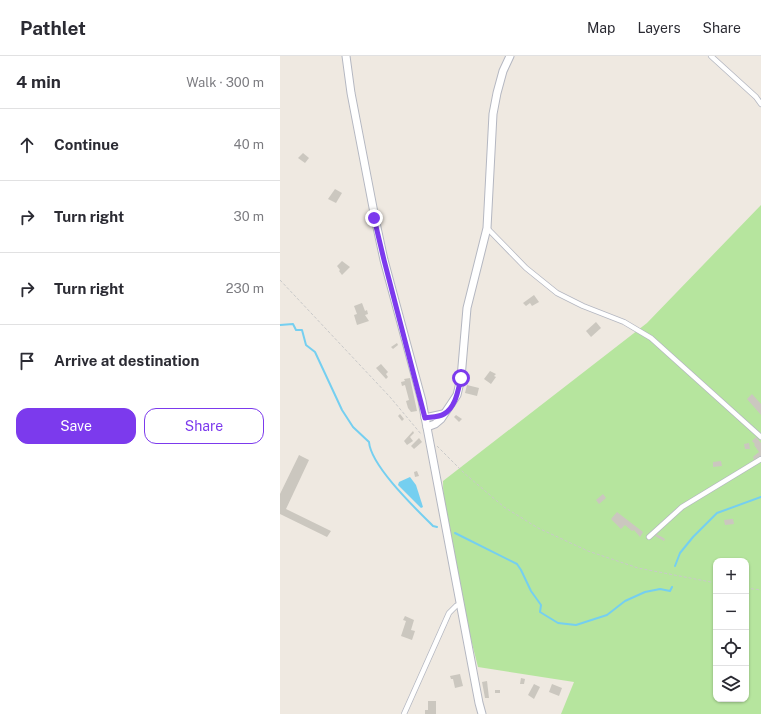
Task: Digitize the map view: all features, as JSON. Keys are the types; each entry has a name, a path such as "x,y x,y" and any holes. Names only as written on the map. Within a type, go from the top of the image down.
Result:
{"main road":[{"path":"346,56 354,108 379,239 427,427 482,714"},
{"path":"427,427 435,424 450,408 457,395 461,378 466,308 487,228 493,114 501,78 510,56"},
{"path":"425,418 444,414"}],"street":[{"path":"711,56 756,97 761,104"},
{"path":"487,228 526,268 557,292 583,306 624,322 651,338 761,437"},
{"path":"649,537 682,506 761,460"},
{"path":"404,714 449,613 460,604"}],"path":[{"path":"280,280 390,397 419,432 428,437"},
{"path":"436,445 464,473 504,507 538,528 588,551 638,568 713,582"},
{"path":"749,588 761,590"}],"green space":[{"path":"761,205 761,714 561,714 574,682 478,667 444,533 443,481 647,323"}],"water":[{"path":"410,477 416,485 423,507 421,508 398,485 399,482"}],"building":[{"path":"303,153 309,158 305,163 298,158"},
{"path":"335,189 342,193 336,203 328,199"},
{"path":"342,261 350,267 342,275 337,266"},
{"path":"534,295 539,302 532,306 530,303 526,306 523,303"},
{"path":"362,303 365,311 367,310 368,314 365,315 369,321 357,325 354,315 357,314 354,306"},
{"path":"596,322 601,328 591,337 586,331"},
{"path":"397,343 398,345 393,349 391,347"},
{"path":"381,364 388,372 386,374 388,377 386,379 376,368"},
{"path":"490,371 496,374 494,376 496,377 491,384 484,379"},
{"path":"410,378 417,411 411,412 406,401 409,400 405,385 402,386 401,382 405,381 404,379"},
{"path":"467,385 479,388 477,396 465,393"},
{"path":"752,394 761,404 761,415 747,399"},
{"path":"400,414 404,419 402,421 398,416"},
{"path":"456,415 462,419 459,422 454,417"},
{"path":"413,431 414,433 410,437 413,441 407,445 404,441"},
{"path":"756,437 761,443 761,456 754,460 753,457 759,452 752,441"},
{"path":"419,438 422,442 414,449 411,446"},
{"path":"749,443 750,449 745,449 744,444"},
{"path":"299,455 309,460 286,509 331,531 327,537 280,514 280,494"},
{"path":"721,461 722,466 713,467 713,462"},
{"path":"417,471 419,476 415,477 414,472"},
{"path":"603,494 606,498 599,504 596,500"},
{"path":"617,512 643,532 640,537 634,530 632,531 625,525 621,529 611,519"},
{"path":"733,519 734,524 725,525 724,520"},
{"path":"656,534 665,539 664,541 655,536"},
{"path":"405,616 414,620 411,630 415,631 412,640 401,636 406,621 403,620"},
{"path":"460,674 463,686 455,688 453,679 451,679 450,676"},
{"path":"521,678 525,679 524,684 520,684"},
{"path":"487,681 489,698 485,698 482,682"},
{"path":"534,684 540,687 534,699 528,695"},
{"path":"552,684 562,688 559,696 549,692"},
{"path":"495,690 500,690 500,693 495,693"},
{"path":"428,701 436,701 436,714 425,714 425,710 428,710"}],"waterway":[{"path":"280,325 293,324 296,330 302,330 306,345 315,352 342,410 353,427 369,442 377,463 405,498 433,526 437,527"},
{"path":"675,566 680,553 693,537 717,513 761,497"},
{"path":"455,533 517,564 531,591 541,605 540,612 558,623 576,625 607,615 625,601 645,592 660,589 670,591 672,587"}],"route":[{"path":"374,218 422,401 425,418 444,414 450,408 457,395 461,378"}]}
